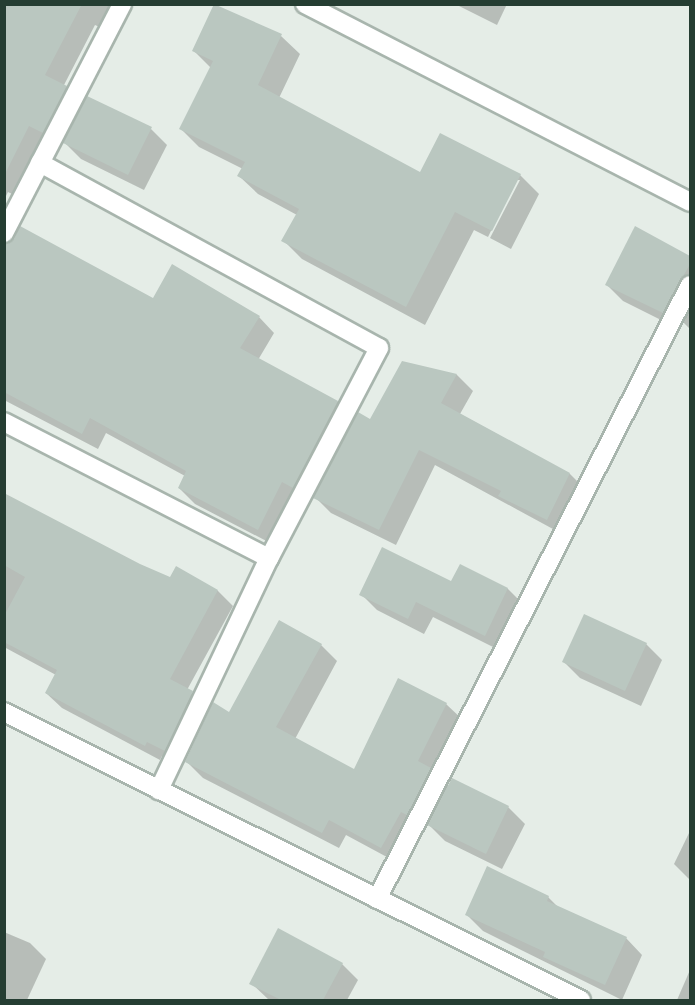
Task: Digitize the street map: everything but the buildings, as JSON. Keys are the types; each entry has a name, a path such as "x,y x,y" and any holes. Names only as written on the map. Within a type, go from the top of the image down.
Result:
{"street":[{"path":"4,233 122,4"},
{"path":"305,4 690,202"},
{"path":"40,163 379,348 269,558 159,790"},
{"path":"377,899 690,285"},
{"path":"4,422 269,558"},
{"path":"4,711 581,1000"}]}
